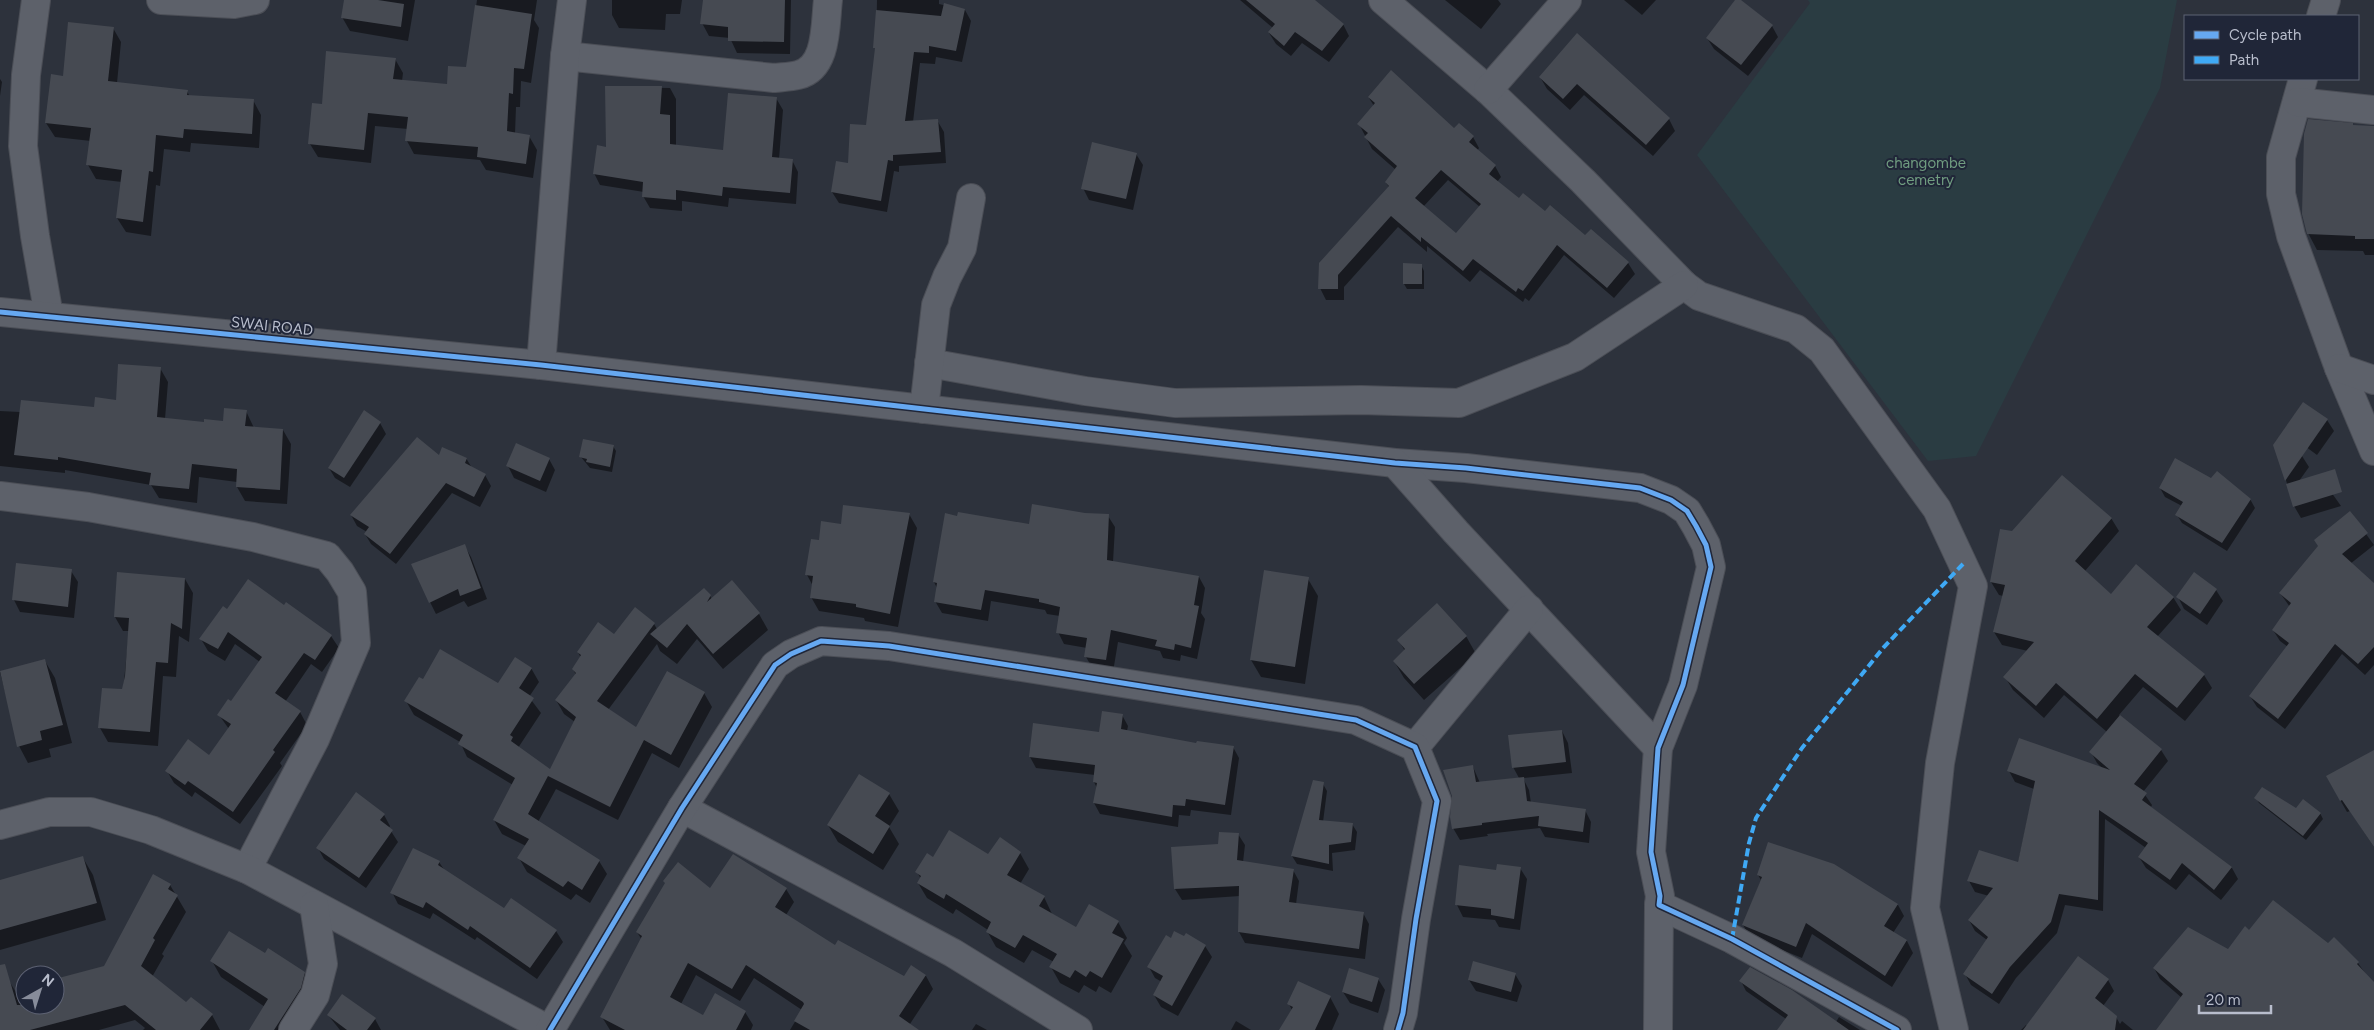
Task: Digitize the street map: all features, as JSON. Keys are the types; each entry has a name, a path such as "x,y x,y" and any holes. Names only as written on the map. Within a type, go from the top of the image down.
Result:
{"street":[{"path":"36,0 26,75 12,148 35,236 49,316"},
{"path":"161,0 234,4 255,0"},
{"path":"541,365 565,56 572,0"},
{"path":"565,56 774,78 799,75 819,59 824,37 828,0"},
{"path":"1383,0 1488,90 1583,181 1684,285 1699,296 1796,329 1822,350 1937,509 1973,586 1940,763 1925,908 1954,1030"},
{"path":"1488,90 1567,0"},
{"path":"2321,15 2326,0"},
{"path":"2374,110 2300,90 2281,157 2281,194 2290,236 2374,452"},
{"path":"924,409 936,305 962,248 971,198"},
{"path":"929,363 1085,391 1175,403 1361,400 1459,403 1576,358 1684,285"},
{"name":"SWAI ROAD","path":"0,312 541,365 1395,463 1466,468 1640,488 1671,500 1686,511 1706,545 1711,567 1683,685 1658,748 1651,852 1660,896 1658,1030"},
{"path":"2340,368 2374,380"},
{"path":"1395,463 1456,532 1658,748"},
{"path":"0,496 88,507 253,537 327,556 340,572 352,592 356,643 315,739 247,869"},
{"path":"1414,747 1530,609"},
{"path":"0,825 49,812 92,812 150,830 247,869 550,1030 682,808 775,665 791,654 822,641 889,646 1356,720 1414,747 1437,802 1416,919 1403,1013 1398,1030"},
{"path":"682,808 953,952 1078,1030"},
{"path":"293,1030 314,995 323,964 314,905"},
{"path":"1659,905 1732,939 1897,1030"}],"green space":[{"name":"changombe cemetry","path":"1808,0 2177,0 2160,88 1976,456 1928,461 1697,155 1810,3"}],"building":[{"path":"344,0 378,0 404,4 401,27 341,18"},
{"path":"703,0 785,0 784,42 728,41 728,27 700,24"},
{"path":"1246,0 1315,0 1344,24 1322,51 1295,32 1284,46 1268,32 1275,24"},
{"path":"1735,0 1741,0 1773,25 1741,65 1706,38"},
{"path":"944,3 965,9 956,51 929,46 929,53 914,52 905,121 938,119 941,152 893,155 893,161 888,160 881,201 831,192 836,161 848,163 850,124 866,125 875,48 873,48 876,10 941,16"},
{"path":"475,5 532,14 524,69 514,68 513,94 509,93 507,131 530,135 526,164 477,157 478,147 405,141 408,117 368,113 364,150 308,144 312,103 322,104 326,51 396,58 393,79 447,84 448,66 466,67"},
{"path":"68,22 114,27 108,81 188,90 187,95 254,99 252,134 184,129 183,138 156,135 153,172 149,171 143,222 116,218 122,170 86,165 91,128 45,123 51,74 63,76"},
{"path":"1577,33 1670,118 1646,145 1577,84 1563,99 1539,77"},
{"path":"1391,70 1454,128 1459,123 1474,136 1469,142 1496,165 1489,174 1519,198 1523,193 1545,211 1550,205 1585,235 1591,229 1629,262 1607,288 1557,245 1523,291 1518,288 1516,292 1473,259 1463,271 1421,237 1421,242 1391,216 1338,275 1338,289 1318,289 1319,263 1389,186 1385,182 1397,166 1364,137 1368,133 1357,124 1375,103 1368,97","holes":["1441,170 1481,204 1456,233 1415,198"]},
{"path":"605,86 662,86 660,114 670,115 670,144 723,150 728,93 777,97 772,157 793,159 790,193 723,187 722,196 676,190 676,200 642,197 643,182 593,174 597,145 606,147"},
{"path":"2308,119 2374,126 2374,239 2355,239 2355,236 2307,234 2302,214 2304,134"},
{"path":"1092,142 1137,153 1126,199 1081,189"},
{"path":"1403,263 1422,264 1422,284 1403,284"},
{"path":"118,364 161,367 157,417 204,422 204,419 223,421 224,408 247,410 245,426 283,429 280,490 236,487 237,469 192,464 189,489 149,485 151,473 58,457 58,460 14,455 21,400 94,407 95,397 116,400"},
{"path":"2303,402 2328,419 2285,481 2273,445"},
{"path":"364,410 381,422 344,478 328,468"},
{"path":"417,437 439,455 442,447 467,458 465,463 486,474 474,497 446,483 390,554 364,534 369,527 350,515"},
{"path":"583,439 614,445 610,467 586,462 587,459 579,457"},
{"path":"516,443 550,458 540,481 506,466"},
{"path":"2175,458 2211,478 2217,471 2251,499 2222,543 2175,515 2183,502 2159,488"},
{"path":"2335,469 2342,492 2293,507 2286,484"},
{"path":"2062,475 2112,518 2075,561 2111,594 2136,564 2174,597 2147,627 2205,674 2177,708 2135,674 2097,719 2056,683 2036,706 2003,677 2034,642 1993,632 2005,585 1990,582 2000,529 2012,531"},
{"path":"1032,504 1085,513 1109,514 1107,560 1199,576 1194,605 1199,606 1191,648 1175,644 1174,650 1155,646 1157,640 1111,630 1106,660 1084,657 1087,638 1056,633 1060,607 1039,602 1039,599 985,590 981,610 934,602 937,583 933,582 945,513 957,516 958,512 1029,524"},
{"path":"843,505 910,513 890,614 856,607 856,604 810,598 813,576 805,575 811,539 819,540 821,521 841,524"},
{"path":"2350,511 2368,533 2342,554 2374,583 2374,647 2358,664 2335,644 2278,719 2249,696 2289,643 2272,630 2291,603 2279,593 2318,546 2314,540"},
{"path":"465,544 481,588 460,596 458,589 429,603 411,564"},
{"path":"16,563 72,569 68,607 12,600"},
{"path":"1264,570 1309,577 1295,667 1250,660"},
{"path":"117,572 185,578 182,629 171,623 168,663 156,662 150,732 98,728 102,688 122,689 125,676 129,618 114,617"},
{"path":"2194,572 2217,589 2200,614 2176,597"},
{"path":"248,579 284,605 286,602 332,635 315,660 304,653 275,693 301,711 233,812 188,781 185,785 165,771 188,739 209,755 231,724 217,715 228,699 231,701 262,657 228,632 218,649 199,639 223,606 227,609"},
{"path":"732,580 760,613 713,654 687,624 667,648 650,634 704,588 711,595 707,602"},
{"path":"1437,603 1467,636 1414,684 1393,661 1405,649 1397,640"},
{"path":"635,607 655,623 597,701 636,727 667,671 705,692 671,755 644,740 610,807 548,776 528,814 600,860 582,890 568,881 563,887 517,858 529,839 493,820 515,778 458,744 463,735 404,701 419,677 423,679 440,649 498,683 515,657 532,668 519,688 534,698 510,735 513,737 511,741 550,769 576,717 555,700 576,673 572,669 581,655 577,652 598,622 614,634"},
{"path":"45,659 63,725 40,731 42,740 17,747 0,671"},
{"path":"1102,711 1123,714 1121,729 1196,743 1197,741 1234,746 1225,805 1186,799 1185,806 1173,805 1172,817 1093,803 1097,783 1093,782 1095,765 1029,757 1033,723 1099,732"},
{"path":"2120,715 2162,749 2134,784 2147,793 2142,800 2232,867 2214,890 2182,863 2170,880 2138,857 2148,843 2099,810 2098,900 2059,894 2051,922 2010,967 1992,994 1963,974 1988,937 1968,920 1993,888 1967,881 1979,850 2018,862 2035,781 2007,771 2019,738 2110,770 2089,752"},
{"path":"1562,730 1566,762 1512,768 1508,735"},
{"path":"2374,750 2374,847 2342,800 2340,801 2326,776"},
{"path":"1473,765 1476,782 1524,777 1527,801 1586,809 1583,832 1538,826 1539,816 1482,823 1482,825 1452,829 1450,817 1452,796 1443,770"},
{"path":"859,774 890,793 875,816 890,826 873,854 827,825"},
{"path":"1313,780 1324,782 1319,820 1353,823 1351,842 1329,845 1329,864 1291,856"},
{"path":"2262,787 2296,808 2303,799 2321,813 2303,836 2254,798"},
{"path":"356,792 385,814 380,820 393,830 359,878 316,848"},
{"path":"949,830 988,854 1000,837 1021,852 1007,875 1045,896 1039,906 1076,927 1089,904 1119,921 1112,933 1124,939 1102,978 1090,971 1086,977 1075,970 1070,978 1049,967 1057,954 1023,935 1015,948 986,932 991,922 946,894 944,899 917,883 921,876 915,872 927,853 933,857"},
{"path":"1219,832 1239,833 1237,860 1294,869 1289,902 1364,912 1359,949 1238,932 1239,886 1174,889 1171,847 1218,844"},
{"path":"1768,842 1834,864 1898,904 1884,926 1907,940 1885,976 1806,923 1796,947 1742,925 1762,877 1757,875"},
{"path":"413,848 440,861 438,865 504,908 511,898 557,930 530,968 470,926 468,930 426,902 423,908 390,893"},
{"path":"733,854 787,888 775,907 835,945 838,940 904,976 911,965 926,975 899,1016 919,1030 810,1030 794,1021 804,1004 803,1002 746,965 732,989 688,963 670,997 703,1015 715,993 746,1011 736,1030 625,1030 600,1017 642,936 636,932 665,883 663,881 678,862 710,888"},
{"path":"83,856 97,903 0,930 0,880"},
{"path":"1497,864 1521,867 1514,919 1491,915 1491,909 1455,905 1459,865 1496,870"},
{"path":"153,874 171,884 168,889 178,895 153,938 155,940 141,966 186,1002 191,997 213,1014 200,1030 156,1030 125,1005 30,1030 0,1030 0,965 5,964 15,998 15,1015 65,1015 65,976 104,966"},
{"path":"2273,900 2328,943 2334,937 2359,962 2357,964 2374,982 2374,1030 2156,1030 2183,994 2153,968 2188,927 2228,949 2245,926 2249,930"},
{"path":"229,931 265,953 268,948 305,972 301,988 274,1030 249,1030 268,999 210,961"},
{"path":"1174,931 1184,936 1186,933 1206,945 1172,1006 1153,995 1163,976 1147,967 1166,935 1171,938"},
{"path":"2078,956 2109,979 2095,998 2117,1016 2115,1030 2023,1030"},
{"path":"1473,961 1516,973 1511,992 1468,980"},
{"path":"1750,967 1792,990 1849,1030 1777,1030 1788,1015 1739,981"},
{"path":"1349,968 1379,978 1372,1002 1342,992"},
{"path":"1298,981 1331,996 1315,1030 1279,1030 1293,1007 1287,1004"},
{"path":"342,994 376,1018 367,1030 347,1030 327,1015"}],"marked path":[{"path":"1732,939 1749,843 1756,818 1802,748 1884,647 1963,564"}],"cycle path":[{"path":"0,312 541,365 1395,463 1466,468 1640,488 1671,500 1687,511 1706,545 1711,567 1683,685 1658,748 1651,852 1660,896 1659,905 1732,939 1897,1030"},
{"path":"550,1030 682,808 775,665 791,654 821,641 889,646 1356,720 1415,747 1437,801 1416,919 1403,1013 1398,1030"}]}
